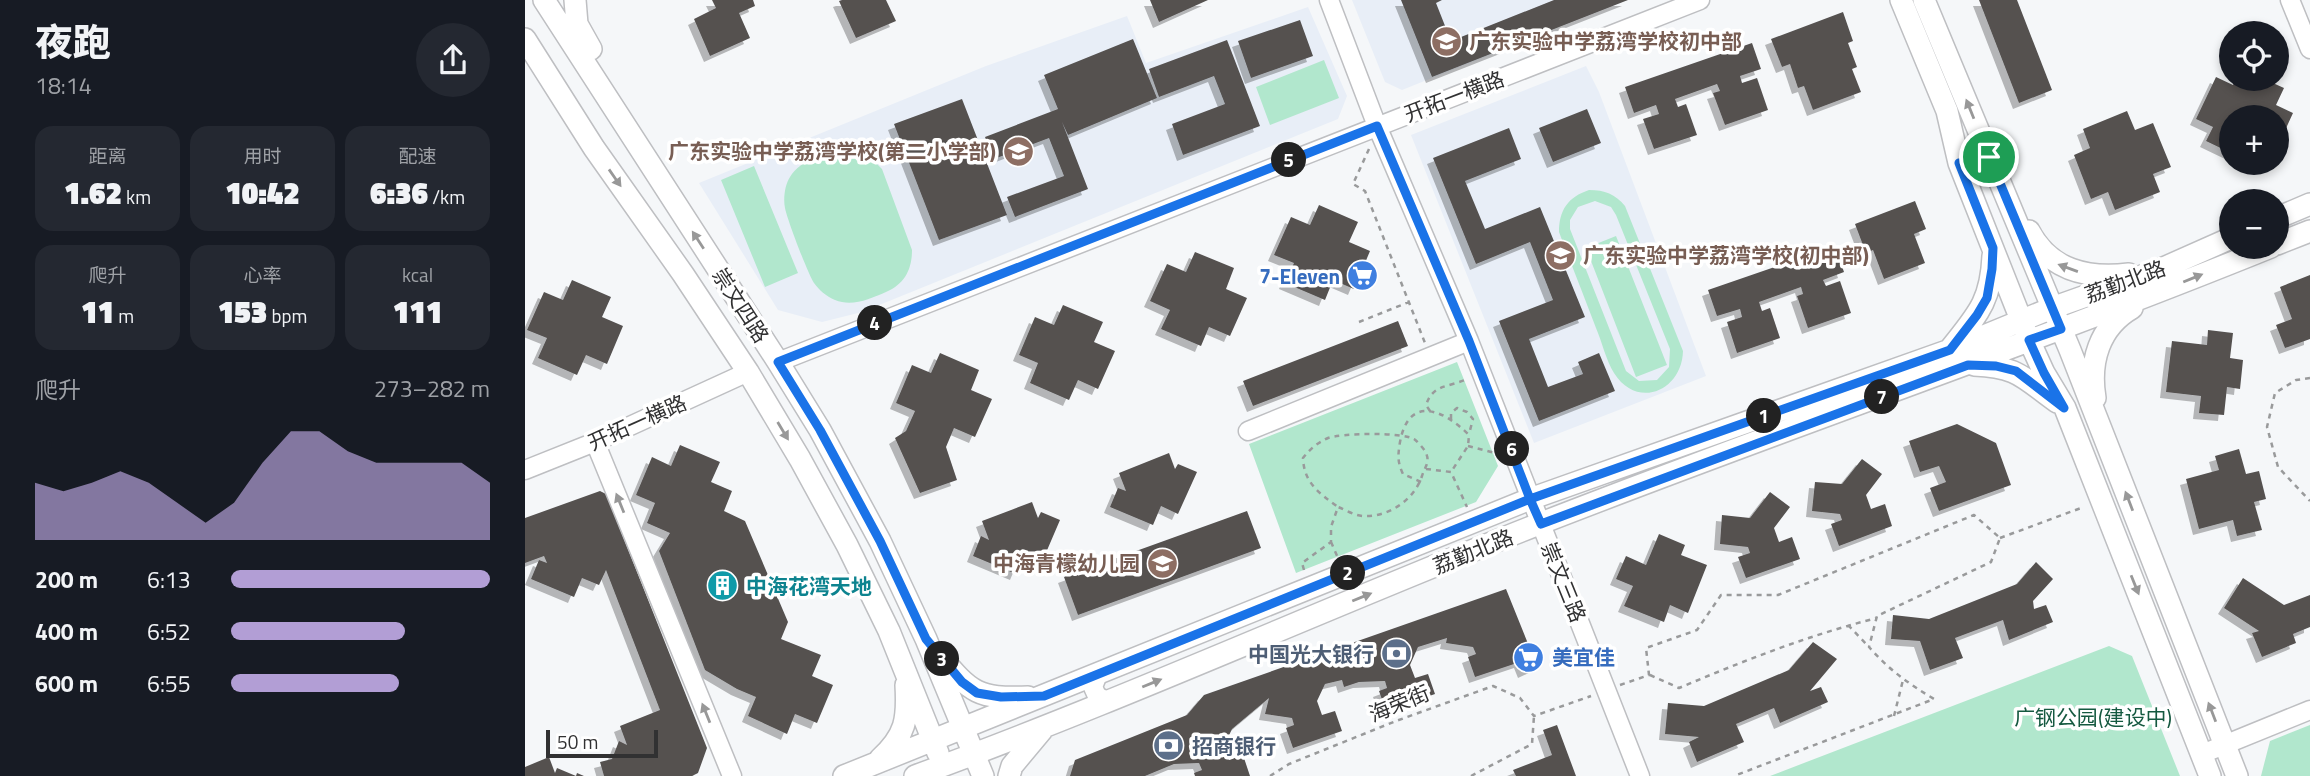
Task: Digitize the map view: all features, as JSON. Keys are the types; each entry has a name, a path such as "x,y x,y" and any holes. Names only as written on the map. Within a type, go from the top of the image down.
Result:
{"main road":[{"name":"崇文四路","path":"544,0 820,430 874,530 926,639 983,776"},
{"path":"575,0 577,24 596,58 601,88"},
{"path":"1901,0 1947,111 1959,163 2044,373 2064,408 2210,776"},
{"path":"1924,0 2061,329 2237,776"},
{"name":"崇文四路","path":"525,39 594,148 748,372 848,545 889,631 945,771"},
{"path":"525,67 544,90 577,121"},
{"path":"594,148 595,130 607,121 627,131"},
{"path":"1959,163 1975,173 1985,169 1989,157"},
{"path":"1989,157 2035,242 2055,263 2071,271 2106,276 2159,270"},
{"path":"2289,213 2310,204"},
{"path":"2289,239 2310,231"},
{"name":"荔勤北路","path":"915,776 945,771 974,754 1541,524 1968,365 2026,330 2052,308 2159,270 2219,243"},
{"path":"1950,350 1987,298 1993,248"},
{"name":"荔勤北路","path":"843,776 1530,499 1950,350 2026,330 2061,329 2242,259"},
{"path":"2100,428 2092,379 2096,351 2105,332 2122,314 2161,292"},
{"path":"1968,365 1996,366 2016,371 2064,408"},
{"path":"889,631 904,636 913,630 916,618"},
{"path":"926,639 962,682 977,693 1001,697 1044,696"},
{"path":"871,766 897,742 905,724 906,672"},
{"path":"1009,776 1012,766 1044,727"}],"street":[{"name":"崇文三路","path":"1329,0 1377,126 1469,341 1640,776"},
{"name":"开拓一横路","path":"778,362 1700,0"},
{"path":"2290,0 2310,49"},
{"path":"1248,431 1469,341"},
{"name":"开拓一横路","path":"525,470 594,442 748,372"},
{"path":"594,442 732,776"},
{"path":"1098,674 1093,687 1097,696 1107,701"},
{"path":"2201,754 2310,710"}],"path":[{"path":"1369,149 1353,184 1365,191 1430,356"},
{"path":"1359,322 1409,302"},
{"path":"1430,411 1426,405 1430,394 1438,388 1470,378"},
{"path":"2310,378 2296,380 2275,393 2267,427 2278,467 2310,501"},
{"path":"1451,419 1451,413 1457,408 1467,412 1473,419 1468,446 1451,472"},
{"path":"1421,482 1403,474 1397,460 1407,418 1413,413 1430,411 1451,419 1469,435"},
{"path":"1359,434 1401,437 1413,439 1424,450 1429,460 1426,469 1413,494 1397,507 1382,514 1361,516 1338,508 1311,486 1303,472 1303,458 1314,445 1330,437 1359,434"},
{"path":"1468,446 1500,454"},
{"path":"1426,469 1451,472"},
{"path":"1451,472 1470,512"},
{"path":"1338,508 1331,527 1331,542 1340,563"},
{"path":"1869,647 1877,616 1991,562 2000,538 2081,508"},
{"path":"1649,675 1646,648 1697,630 1721,595 1778,595 1974,515 2000,538"},
{"path":"1307,578 1303,564 1331,542"},
{"path":"1471,776 1532,744 1534,716 1649,675 1679,688 1735,664 1848,625 1877,618"},
{"path":"1734,776 1934,699 1903,680 1848,625"},
{"path":"1894,716 1903,680"},
{"name":"海荣街","path":"1270,776 1289,764 1493,686 1520,698 1534,716"}],"shaded area":[{"name":"广东实验中学荔湾学校初中部","path":"1352,0 1626,0 1402,90 1385,82"},
{"name":"广东实验中学荔湾学校(第二小学部)","path":"1308,7 1347,96 1338,119 862,312 822,322 778,310 699,183 986,66 1127,16 1146,63"},
{"name":"广东实验中学荔湾学校(初中部)","path":"1586,66 1599,92 1706,376 1534,443 1411,135"}],"green space":[{"path":"1324,60 1339,98 1270,125 1256,87"},
{"path":"847,149 867,154 882,169 912,250 909,270 898,285 874,297 848,303 829,297 814,283 793,234 784,200 788,180 801,165 823,154"},
{"path":"754,166 798,273 765,287 721,180"},
{"path":"1589,190 1605,192 1625,206 1683,351 1681,365 1675,377 1657,391 1634,391 1614,373 1559,232 1566,205 1575,196","holes":["1595,201 1611,207 1670,349 1669,367 1657,380 1639,381 1626,371 1570,229 1570,220 1578,207"]},
{"path":"1616,236 1667,365 1636,377 1586,248"},
{"path":"1457,362 1498,466 1476,502 1296,573 1249,444"},
{"name":"广钢公园(建设中)","path":"2109,646 2132,656 2180,776 1770,776"},
{"path":"2310,725 2310,776 2261,776 2270,741"}],"building":[{"path":"712,0 753,0 755,6 739,13 750,38 710,56 694,19 716,8"},
{"path":"886,0 896,21 856,38 839,1"},
{"path":"1150,0 1208,0 1159,22"},
{"path":"1401,0 1442,0 1436,3 1451,41 1554,0 1628,0 1432,77"},
{"path":"1979,0 2017,0 2052,90 2019,103"},
{"path":"1843,12 1853,41 1848,43 1857,67 1852,69 1861,92 1813,110 1804,86 1798,88 1790,64 1782,67 1771,39"},
{"path":"1300,20 1313,56 1251,78 1238,41"},
{"path":"1133,39 1157,98 1068,135 1062,122 1088,189 1015,217 1007,197 1064,176 1049,138 994,159 985,137 1058,109 1044,75"},
{"path":"1227,40 1260,126 1183,155 1172,124 1225,104 1214,76 1159,97 1149,69"},
{"path":"1752,43 1761,69 1740,76 1742,83 1757,78 1768,110 1725,125 1713,93 1720,91 1717,84 1675,99 1678,107 1686,104 1697,135 1654,149 1643,119 1659,114 1656,105 1634,113 1625,87"},
{"path":"2216,77 2219,78 2219,91 2283,91 2276,105 2219,105 2219,147 2206,141 2213,127 2196,119"},
{"path":"962,99 1007,215 939,240 894,124"},
{"path":"1587,109 1601,143 1553,162 1539,128"},
{"path":"2127,111 2135,130 2153,123 2171,167 2153,174 2160,192 2115,210 2108,192 2091,199 2074,155 2090,148 2083,129"},
{"path":"1509,128 1521,159 1465,181 1485,229 1540,207 1585,317 1529,339 1548,387 1583,374 1578,362 1599,353 1615,391 1539,421 1499,321 1553,300 1530,242 1476,264 1433,158"},
{"path":"1915,201 1926,229 1914,234 1925,263 1884,279 1873,250 1866,253 1855,224"},
{"path":"1319,205 1358,222 1349,242 1370,251 1354,289 1333,280 1325,300 1285,283 1294,263 1274,255 1291,217 1310,225"},
{"path":"1835,246 1844,272 1823,280 1826,286 1840,281 1851,313 1808,328 1797,296 1803,294 1801,287 1759,302 1762,311 1770,308 1780,338 1737,353 1727,322 1742,317 1740,309 1717,316 1708,290"},
{"path":"1195,252 1234,268 1226,289 1247,298 1230,336 1209,327 1201,346 1161,329 1170,310 1150,301 1167,264 1186,272"},
{"path":"2310,275 2310,339 2285,348 2276,325 2292,319 2280,287"},
{"path":"572,280 611,297 602,317 623,326 607,364 586,355 577,375 538,358 547,338 527,330 544,292 563,300"},
{"path":"1063,305 1103,322 1094,342 1115,351 1098,389 1078,380 1069,400 1030,383 1038,363 1019,355 1035,317 1054,325"},
{"path":"1398,321 1408,346 1253,406 1243,381"},
{"path":"2208,330 2233,333 2230,358 2243,360 2240,389 2227,387 2224,415 2199,413 2201,396 2166,392 2172,341 2207,345"},
{"path":"940,353 979,370 971,390 992,399 975,437 954,428 946,447 957,480 920,493 895,438 906,431 915,411 896,403 912,365 931,373"},
{"path":"1957,424 1996,443 2011,485 1939,511 1930,488 1946,482 1939,466 1920,472 1909,441"},
{"path":"680,445 720,462 711,482 732,491 724,511 745,521 788,622 781,639 821,655 812,676 833,685 817,723 795,714 787,734 748,716 756,697 705,670 659,551 670,533 647,523 655,503 636,495 652,457 671,466"},
{"path":"2239,449 2246,474 2259,471 2266,499 2254,502 2262,530 2237,536 2233,520 2199,529 2186,479 2219,470 2215,456"},
{"path":"1169,453 1175,469 1178,464 1197,472 1178,514 1161,506 1153,525 1110,507 1118,488 1126,491 1119,473"},
{"path":"1862,459 1882,474 1866,495 1871,509 1885,504 1892,526 1839,546 1831,524 1842,520 1840,514 1812,511 1815,482 1842,484"},
{"path":"600,491 606,494 707,748 698,773 692,776 604,776 600,762 612,759 619,741 627,745 620,726 660,710 606,570 599,585 582,578 574,597 531,579 539,560 547,563 544,556 525,563 525,518"},
{"path":"1770,492 1790,507 1774,528 1779,542 1792,537 1800,559 1746,578 1738,557 1750,553 1748,547 1720,544 1722,515 1750,518"},
{"path":"1032,502 1038,518 1041,512 1060,520 1042,562 1024,555 1016,574 973,556 981,536 989,540 982,521"},
{"name":"中海青檬幼儿园","path":"1247,511 1261,548 1078,615 1064,577"},
{"path":"1659,534 1685,545 1681,555 1707,565 1688,613 1670,605 1664,622 1624,606 1633,586 1616,579 1626,556 1646,565"},
{"path":"2036,562 2053,579 2033,601 2034,609 2046,605 2053,622 2009,640 2003,620 1955,638 1963,658 1930,670 1920,641 1891,639 1893,615 1929,619 2017,584"},
{"path":"2243,578 2284,605 2310,595 2310,627 2293,634 2296,643 2262,657 2252,633 2259,631 2224,608"},
{"path":"1506,589 1537,666 1524,672 1520,662 1475,677 1468,657 1476,654 1473,647 1446,643 1447,638 1418,647 1410,665 1415,678 1428,674 1435,694 1386,711 1379,691 1387,688 1385,681 1359,682 1344,687 1342,680 1325,684 1317,701 1322,715 1335,711 1342,731 1293,748 1286,728 1294,725 1292,718 1265,714 1269,698 1232,729 1224,746 1229,760 1243,755 1250,776 1195,776 1194,773 1202,770 1199,763 1174,764 1145,776 1070,776 1075,760 1187,715 1204,695"},
{"path":"1813,642 1837,659 1810,691 1821,687 1828,702 1780,723 1774,708 1736,724 1744,742 1697,762 1689,742 1699,737 1665,734 1668,703 1704,706 1789,670"},
{"path":"1557,725 1576,776 1516,776 1513,770 1552,755 1543,730"},
{"path":"549,757 555,773 557,768 576,776 525,776 525,767"}],"place":[{"name":"广东实验中学荔湾学校初中部","path":"1446,41"},
{"name":"广东实验中学荔湾学校(第二小学部)","path":"1019,151"},
{"name":"广东实验中学荔湾学校(初中部)","path":"1560,255"},
{"name":"7-Eleven","path":"1363,276"},
{"name":"中海青檬幼儿园","path":"1163,563"},
{"name":"中海花湾天地","path":"723,586"},
{"name":"中国光大银行","path":"1397,654"},
{"name":"美宜佳","path":"1529,657"},
{"name":"招商银行","path":"1169,746"}],"route":[{"path":"1989,157 1985,169 1975,173 1959,163 1993,248 1992,269 1987,298 1950,350 1530,499 1044,696 1001,697 977,693 962,682 926,639 880,541 820,430 778,362 1377,126 1469,341 1530,499 1541,524 1968,365 1996,366 2016,371 2064,408 2029,340 2061,329 1989,157"}]}
